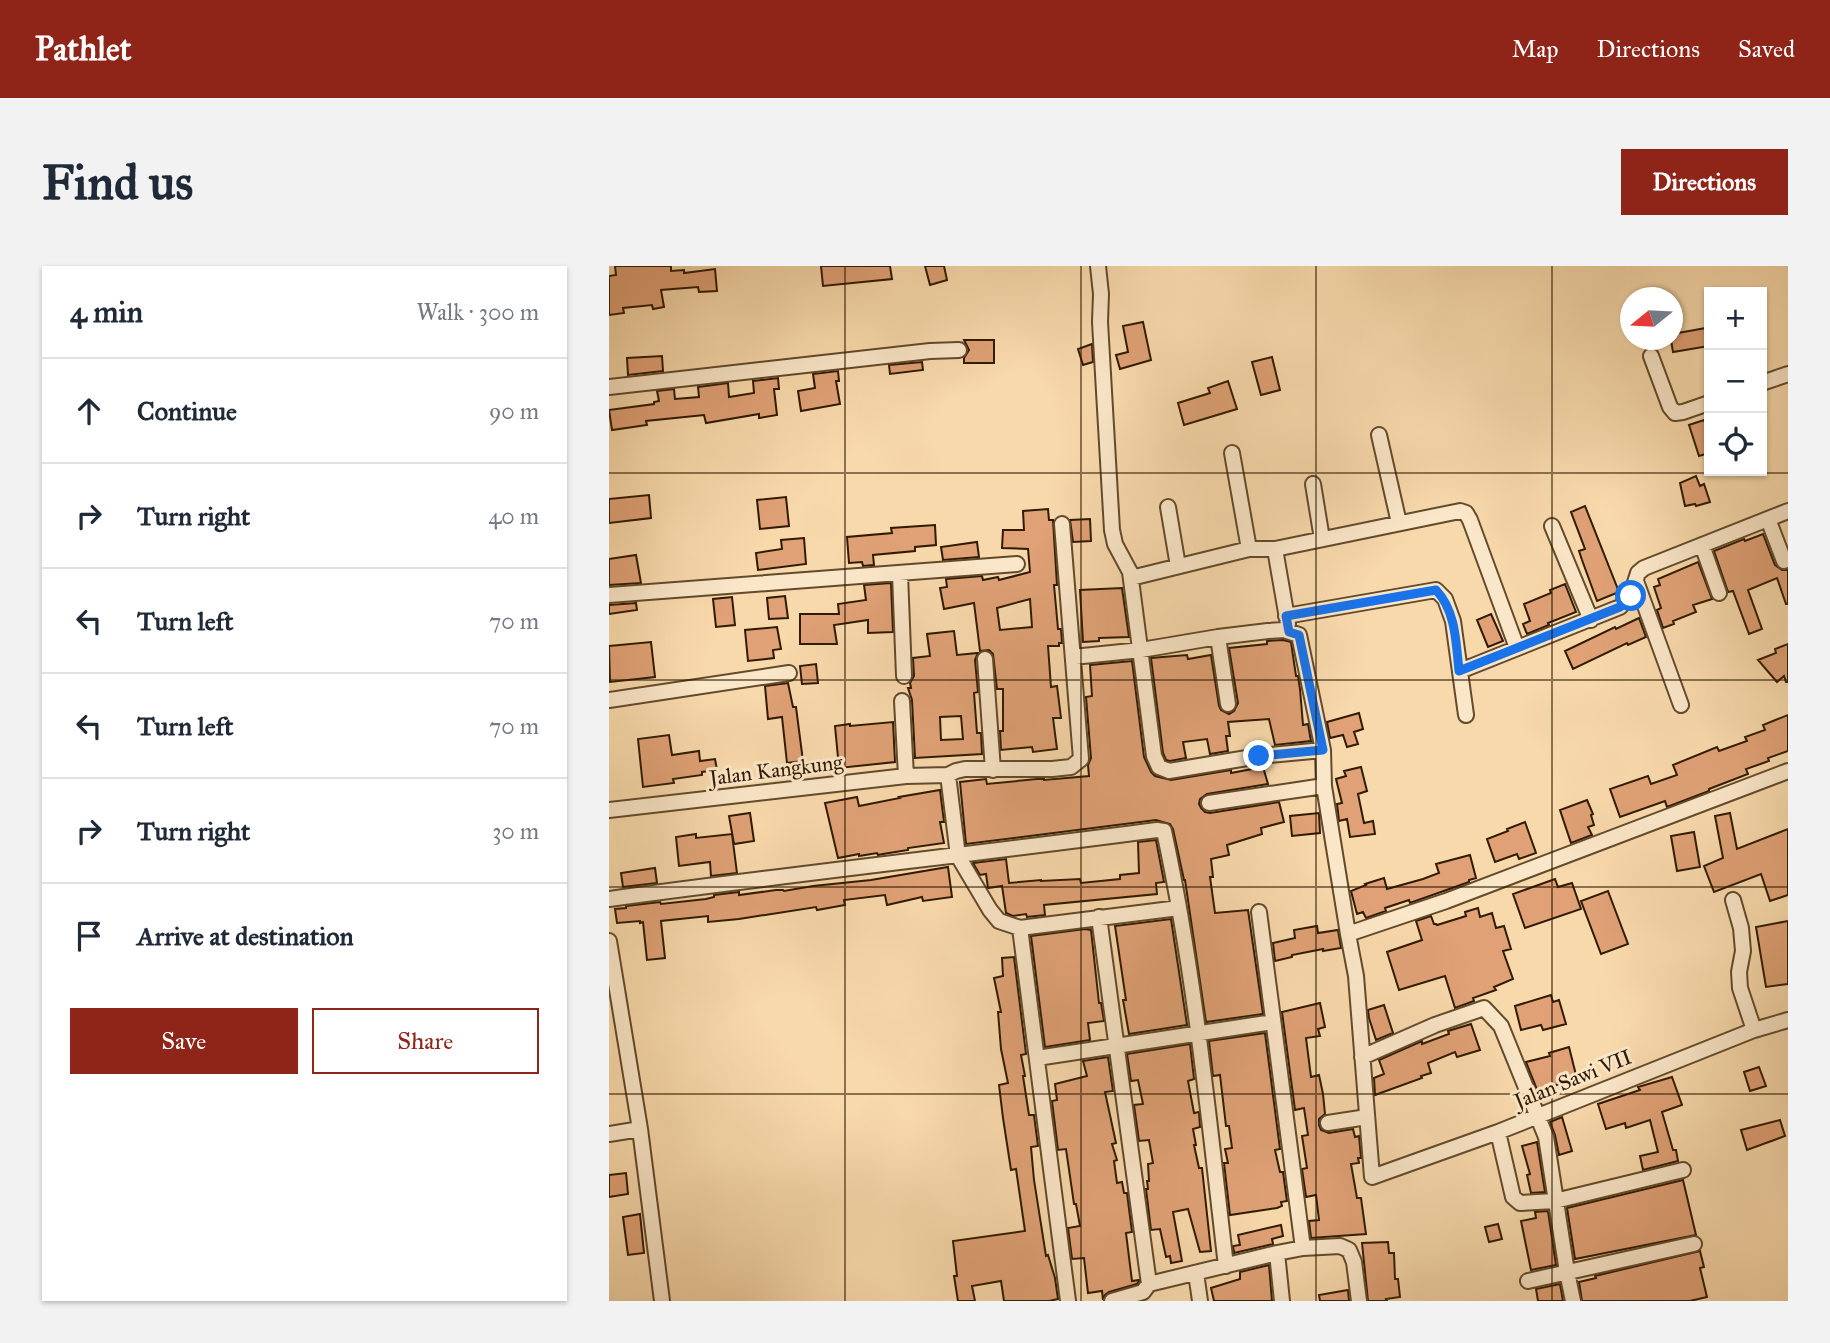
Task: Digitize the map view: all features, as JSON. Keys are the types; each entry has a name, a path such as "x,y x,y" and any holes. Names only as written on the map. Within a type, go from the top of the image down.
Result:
{"street":[{"path":"1098,266 1112,537 1130,572 1154,756 1159,767 1169,771 1259,756 1323,750"},
{"path":"609,387 959,350"},
{"path":"1651,356 1670,407 1675,413 1704,405"},
{"path":"1767,381 1788,374"},
{"path":"1379,435 1399,523"},
{"path":"1232,453 1249,549"},
{"path":"1313,484 1322,540"},
{"path":"1168,507 1178,566"},
{"path":"1131,578 1249,549 1275,549 1460,511 1466,513 1470,520 1517,648"},
{"path":"1459,671 1620,607 1631,596 1638,573 1644,568 1788,511"},
{"path":"1768,519 1784,561"},
{"path":"1062,524 1073,657 1268,631 1284,630 1299,635 1323,750 1324,786 1356,976 1367,1117 1328,1123"},
{"path":"1552,526 1591,620"},
{"path":"1702,545 1719,593"},
{"path":"1275,549 1289,632"},
{"path":"609,595 1017,564"},
{"path":"900,574 904,676"},
{"path":"1636,580 1681,705"},
{"path":"1286,616 1436,590 1445,599 1453,621 1466,715"},
{"path":"1218,637 1228,704"},
{"name":"Jalan Kangkung","path":"609,810 906,776 948,775 965,769 1071,767 1081,759 1073,657"},
{"path":"985,659 993,770"},
{"path":"609,700 789,673"},
{"path":"902,701 906,776"},
{"path":"1348,934 1446,901 1788,771"},
{"path":"948,775 958,856 999,921 1020,928 1179,908"},
{"path":"1209,803 1324,786"},
{"path":"609,899 1164,831 1198,1034 1226,1266"},
{"path":"1733,900 1741,928 1743,951 1739,972 1740,988 1754,1030"},
{"path":"1259,912 1303,1248"},
{"path":"1099,917 1149,1284"},
{"path":"1020,928 1068,1301"},
{"path":"609,941 640,1129 662,1301"},
{"path":"1362,1057 1435,1025 1485,1008 1501,1026 1546,1137 1573,1301"},
{"name":"Jalan Sawi VII","path":"1367,1117 1372,1177 1498,1132 1754,1030 1788,1020"},
{"path":"1037,1058 1273,1022"},
{"path":"609,1134 640,1129"},
{"path":"1498,1132 1513,1197 1520,1203 1555,1200 1683,1170"},
{"path":"1528,1281 1694,1244"},
{"path":"1112,1301 1128,1299 1143,1292 1149,1284 1277,1253 1340,1246 1349,1250 1354,1262 1359,1301"},
{"path":"1277,1253 1282,1301"},
{"path":"1196,1273 1200,1301"}],"building":[{"path":"615,266 671,266 671,271 684,270 684,273 715,269 717,291 699,292 698,287 661,290 664,307 653,309 652,305 623,308 624,313 609,315 609,276 616,275"},
{"path":"821,266 890,266 892,279 823,286"},
{"path":"925,266 944,266 947,280 930,285"},
{"path":"1143,322 1151,360 1120,369 1116,355 1128,352 1123,326"},
{"path":"1704,328 1704,347 1673,352 1683,350 1683,332"},
{"path":"964,340 994,340 994,363 964,363 969,350"},
{"path":"1092,344 1093,362 1083,365 1078,349"},
{"path":"662,356 663,371 628,375 627,358"},
{"path":"1272,357 1280,390 1261,395 1252,362"},
{"path":"922,362 923,370 890,374 889,365"},
{"path":"838,371 839,381 836,381 840,404 801,411 798,391 815,388 813,374"},
{"path":"778,378 779,389 774,389 777,415 759,418 759,414 706,423 704,415 646,421 647,425 612,430 609,410 654,404 659,401 657,391 674,389 675,399 699,397 698,387 728,383 729,397 754,393 753,381"},
{"path":"1228,381 1237,409 1184,425 1178,403 1210,393 1208,388"},
{"path":"1704,420 1704,454 1699,456 1689,425"},
{"path":"1696,476 1700,486 1704,484 1710,502 1685,506 1680,483"},
{"path":"649,495 651,518 609,523 609,499"},
{"path":"786,497 789,526 760,529 757,500"},
{"path":"1585,506 1619,592 1597,601 1579,551 1585,549 1571,512"},
{"path":"1048,509 1049,520 1053,520 1057,585 1054,585 1062,643 1059,643 1059,646 1048,646 1051,687 1057,686 1061,718 1053,718 1057,749 1033,752 1032,747 1001,750 1003,689 997,689 993,654 989,650 980,651 974,603 944,609 940,588 947,587 946,579 982,576 983,580 998,577 999,580 1030,572 1028,549 1002,548 1003,530 1024,530 1023,511","holes":["1030,599 1032,627 1000,630 997,608"]},
{"path":"1090,519 1091,541 1073,542 1070,520"},
{"path":"935,525 936,545 915,547 915,551 873,555 874,565 849,563 847,537 892,533 891,528"},
{"path":"1763,534 1775,565 1782,570 1788,570 1788,604 1777,578 1748,590 1762,629 1749,634 1733,591 1728,592 1714,551"},
{"path":"804,538 806,564 758,570 756,553 782,549 781,540"},
{"path":"977,542 979,557 943,560 941,547"},
{"path":"636,555 641,583 609,585 609,559"},
{"path":"1698,562 1712,599 1693,605 1696,612 1663,628 1657,610 1661,608 1654,587 1660,585 1658,579"},
{"path":"891,583 893,632 868,633 868,620 834,625 837,644 800,644 800,614 839,614 838,604 866,600 864,585"},
{"path":"1565,584 1576,612 1527,634 1523,624 1530,621 1524,604"},
{"path":"1122,588 1129,637 1099,638 1099,641 1083,642 1080,590"},
{"path":"785,596 788,618 769,619 767,598"},
{"path":"732,597 735,625 716,627 713,599"},
{"path":"636,603 637,610 609,614 609,605"},
{"path":"1491,614 1503,641 1488,647 1477,620"},
{"path":"1639,618 1646,637 1628,645 1627,643 1573,669 1565,651"},
{"path":"777,627 781,649 773,650 774,658 748,661 745,630"},
{"path":"954,631 957,655 978,653 975,660 978,692 974,693 977,733 981,733 982,754 915,758 912,700 908,688 911,688 910,683 914,676 913,658 930,656 927,634","holes":["961,716 963,739 941,740 940,717"]},
{"path":"1283,640 1291,642 1300,689 1303,725 1308,724 1311,741 1275,745 1269,719 1228,722 1228,751 1210,754 1207,739 1183,742 1186,758 1166,760 1151,658 1187,655 1188,659 1211,655 1219,706 1229,714 1238,703 1229,648"},
{"path":"651,642 655,677 610,682 609,646"},
{"path":"1788,644 1788,682 1784,676 1777,682 1758,660 1776,653 1775,649"},
{"path":"1132,661 1144,757 1155,776 1171,780 1263,767 1268,784 1207,794 1200,799 1199,804 1205,812 1210,813 1279,802 1284,822 1261,828 1262,834 1227,845 1229,855 1211,859 1213,877 1210,877 1215,913 1248,910 1263,1014 1206,1022 1185,880 1170,824 1156,820 966,844 960,782 986,779 987,784 1089,776 1088,765 1091,758 1086,697 1092,696 1090,665"},
{"path":"816,664 818,683 802,684 800,666"},
{"path":"788,683 793,707 796,707 803,761 787,763 782,717 768,719 765,686"},
{"path":"1359,713 1363,729 1354,732 1358,744 1347,747 1343,735 1330,738 1327,722"},
{"path":"1788,715 1788,751 1746,769 1748,774 1709,791 1667,807 1665,801 1620,817 1610,789 1648,776 1651,784 1677,775 1673,765 1717,747 1719,751 1747,741 1745,737 1765,730 1763,725"},
{"path":"893,722 895,762 839,768 835,726"},
{"path":"669,735 672,755 699,751 700,761 715,759 717,770 673,779 674,783 643,787 638,739"},
{"path":"1361,767 1367,791 1358,794 1364,823 1373,821 1375,834 1350,837 1347,819 1339,821 1337,804 1342,803 1336,779 1346,776 1344,771"},
{"path":"940,790 944,822 940,822 944,843 878,855 859,854 838,858 825,803 857,797 859,806"},
{"path":"1587,800 1593,814 1594,825 1588,827 1592,835 1571,843 1560,810"},
{"path":"750,813 754,841 734,844 729,816"},
{"path":"1319,813 1320,833 1292,836 1290,816"},
{"path":"1730,813 1737,849 1788,829 1788,895 1770,901 1761,874 1714,892 1704,866 1723,858 1715,816"},
{"path":"1525,822 1536,853 1519,859 1517,854 1495,862 1487,839"},
{"path":"1694,832 1700,867 1677,871 1671,836"},
{"path":"696,834 696,838 732,834 737,873 711,876 710,862 679,866 676,837"},
{"path":"1156,840 1164,882 1156,883 1157,894 1044,905 1045,915 1027,917 1026,914 1013,916 1006,913 1002,886 988,888 986,874 980,875 973,863 1006,859 1009,883 1080,879 1081,883 1120,879 1120,875 1139,873 1138,842"},
{"path":"1470,855 1476,878 1469,882 1410,903 1409,900 1385,908 1386,911 1366,918 1363,912 1357,914 1351,891 1384,878 1387,889 1423,879 1439,873 1436,864"},
{"path":"948,867 952,897 923,901 922,897 887,905 885,895 844,900 845,905 817,910 816,907 708,922 708,916 661,921 665,958 647,960 643,922 617,923 615,909 626,906 706,899 714,895 739,892 739,895 784,891"},
{"path":"655,868 657,883 623,887 621,873"},
{"path":"1555,879 1558,887 1572,883 1581,909 1525,928 1513,894"},
{"path":"1608,891 1628,944 1601,954 1581,901"},
{"path":"1478,908 1480,917 1492,913 1496,928 1504,926 1511,949 1503,951 1513,979 1494,987 1496,990 1473,998 1474,1001 1455,1008 1445,976 1399,990 1387,952 1422,940 1416,921 1431,916 1437,925 1466,916 1465,912"},
{"path":"1171,919 1187,1025 1129,1034 1115,926"},
{"path":"1788,921 1788,984 1766,987 1756,927"},
{"path":"1317,926 1318,933 1338,930 1341,948 1292,955 1275,961 1273,943 1295,938 1294,930"},
{"path":"1091,930 1099,1003 1104,1021 1088,1023 1090,1040 1045,1047 1031,936"},
{"path":"1014,957 1026,1054 1021,1055 1023,1076 1029,1115 1034,1115 1038,1146 1031,1147 1034,1180 1046,1256 1048,1255 1055,1278 1058,1299 1004,1301 1001,1281 972,1286 975,1301 958,1301 953,1241 1025,1231 1016,1169 1011,1170 1003,1118 999,1085 1008,1083 1001,1049 998,1012 1001,1012 994,978 1003,976 1002,958"},
{"path":"1551,995 1553,1002 1559,1000 1566,1024 1543,1030 1541,1025 1521,1030 1515,1006"},
{"path":"1320,1003 1325,1027 1318,1029 1320,1036 1306,1038 1311,1077 1319,1075 1323,1094 1325,1114 1319,1119 1319,1125 1321,1130 1329,1133 1353,1129 1355,1137 1359,1136 1361,1158 1358,1158 1359,1163 1351,1164 1357,1198 1361,1198 1366,1234 1311,1238 1309,1221 1319,1220 1316,1195 1306,1197 1302,1169 1307,1168 1302,1136 1308,1135 1304,1108 1295,1110 1282,1012"},
{"path":"1384,1005 1393,1033 1376,1040 1368,1010"},
{"path":"1471,1024 1480,1050 1457,1057 1455,1052 1428,1063 1431,1073 1375,1095 1374,1078 1384,1074 1379,1060"},
{"path":"1265,1033 1280,1149 1275,1150 1280,1172 1283,1172 1287,1201 1281,1202 1282,1206 1277,1208 1230,1215 1224,1163 1228,1163 1225,1149 1232,1148 1229,1126 1226,1126 1220,1075 1213,1076 1209,1041"},
{"path":"1190,1044 1194,1079 1188,1081 1194,1113 1199,1112 1200,1127 1193,1129 1194,1145 1199,1168 1202,1168 1211,1251 1200,1252 1188,1209 1173,1212 1182,1261 1171,1263 1170,1256 1166,1257 1160,1229 1151,1230 1146,1189 1149,1181 1148,1164 1153,1163 1149,1140 1139,1141 1134,1105 1143,1104 1138,1080 1131,1081 1127,1054"},
{"path":"1569,1047 1577,1079 1549,1087 1551,1094 1540,1097 1526,1062 1550,1056 1549,1053"},
{"path":"1108,1057 1113,1091 1105,1092 1116,1143 1112,1144 1117,1160 1114,1161 1117,1183 1122,1182 1124,1193 1127,1193 1132,1232 1126,1233 1132,1281 1139,1281 1137,1284 1109,1292 1103,1300 1102,1291 1088,1293 1084,1258 1072,1259 1068,1228 1080,1226 1066,1149 1058,1150 1052,1101 1057,1100 1055,1084 1087,1076 1083,1061"},
{"path":"1759,1067 1766,1086 1750,1091 1744,1072"},
{"path":"1672,1077 1682,1105 1662,1112 1678,1161 1643,1170 1640,1156 1658,1152 1650,1120 1626,1128 1625,1123 1606,1129 1598,1104 1640,1090 1638,1087"},
{"path":"1562,1117 1572,1151 1559,1155 1550,1122"},
{"path":"1780,1120 1785,1136 1747,1150 1741,1130"},
{"path":"1537,1142 1545,1192 1531,1193 1527,1175 1530,1174 1522,1146"},
{"path":"626,1173 628,1194 609,1197 609,1175"},
{"path":"1683,1180 1696,1235 1575,1259 1567,1208"},
{"path":"1548,1211 1556,1265 1531,1270 1521,1221 1536,1218 1535,1212"},
{"path":"640,1214 644,1253 628,1255 623,1217"},
{"path":"1498,1224 1502,1239 1489,1242 1485,1227"},
{"path":"1281,1225 1283,1236 1272,1239 1273,1244 1234,1253 1233,1246 1240,1245 1238,1235"},
{"path":"1388,1242 1389,1253 1394,1253 1395,1279 1398,1279 1400,1297 1386,1299 1387,1301 1368,1301 1362,1243"},
{"path":"1700,1251 1704,1267 1700,1268 1707,1297 1690,1301 1582,1301 1579,1282"},
{"path":"1269,1265 1272,1301 1214,1301 1211,1288 1240,1279 1240,1272"},
{"path":"1560,1284 1563,1301 1538,1301 1536,1289"},
{"path":"1348,1290 1349,1301 1320,1301 1319,1295"}],"route":[{"path":"1259,756 1323,750 1299,635 1289,632 1286,616 1436,590 1445,599 1453,621 1459,671 1591,620 1620,607 1631,596"}]}
